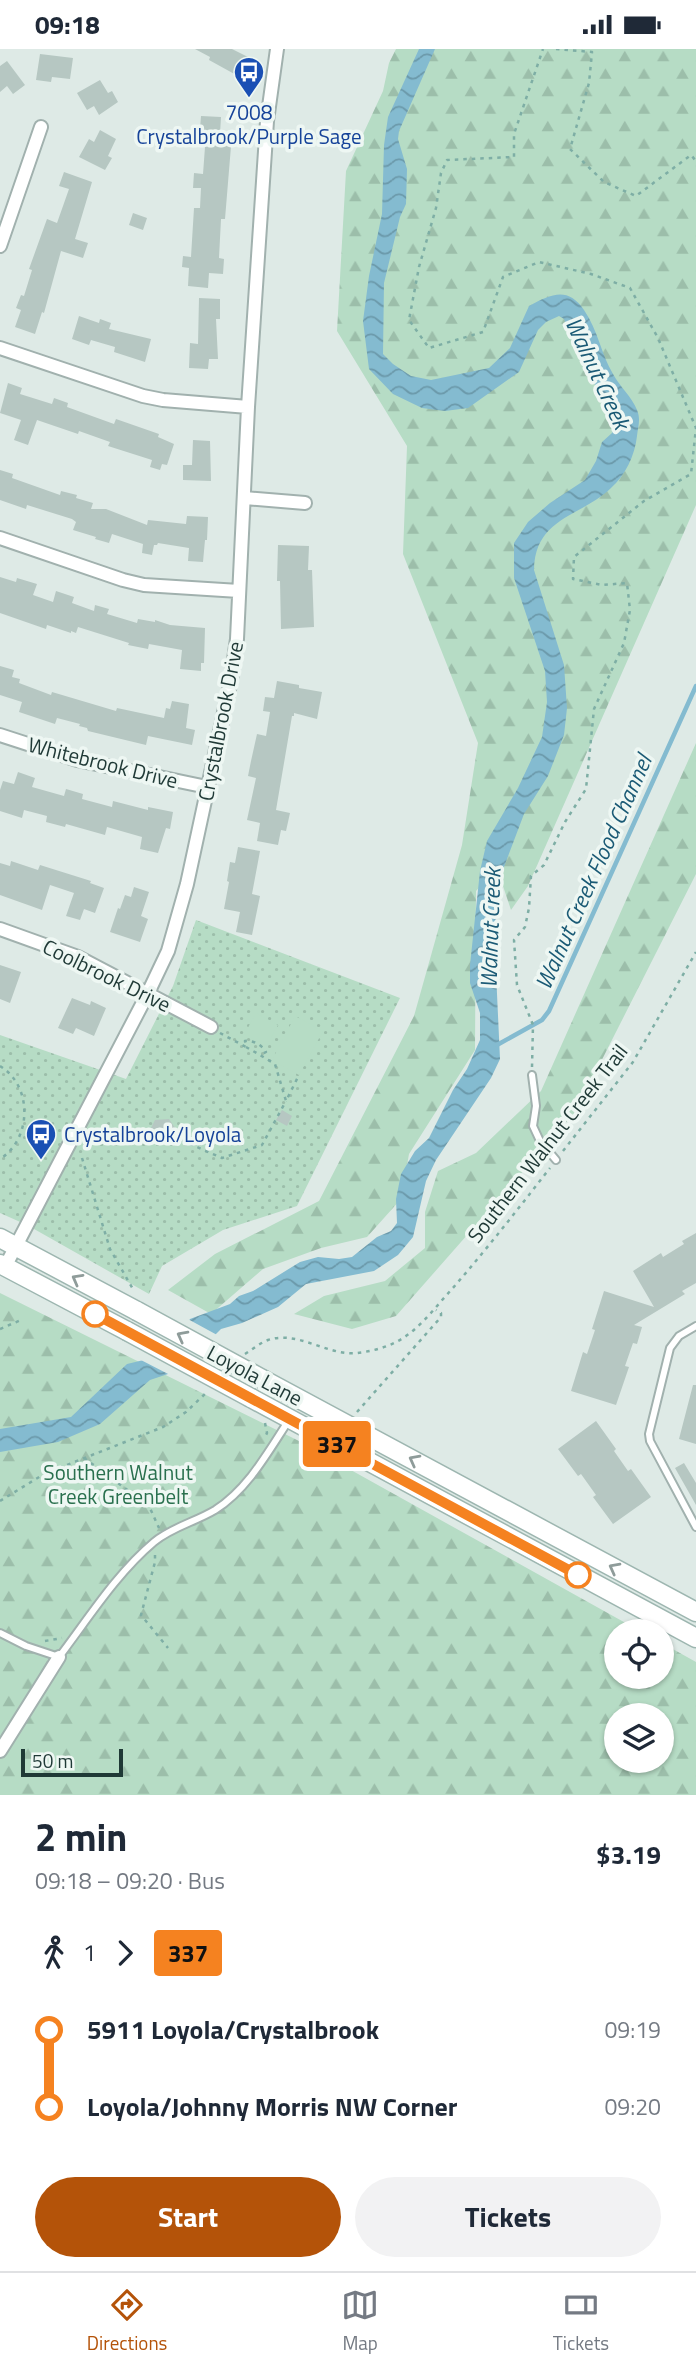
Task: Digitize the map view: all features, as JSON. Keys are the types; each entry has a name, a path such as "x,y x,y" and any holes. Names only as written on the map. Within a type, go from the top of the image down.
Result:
{"main road":[{"name":"Loyola Lane","path":"8,1241 137,1304 302,1401 696,1612"},
{"name":"Loyola Lane","path":"3,1265 696,1638"},
{"path":"290,1419 302,1401"},
{"path":"635,1605 647,1585"},
{"path":"655,1616 666,1596"}],"street":[{"name":"Crystalbrook Drive","path":"3,1265 8,1241 148,993 168,951 178,920 231,680 237,639 248,407 267,121 277,49"},
{"path":"0,246 41,127"},
{"path":"0,348 143,396 248,407"},
{"path":"245,499 305,503"},
{"path":"0,538 144,585 239,591"},
{"name":"Whitebrook Drive","path":"0,735 77,760 207,787"},
{"name":"Coolbrook Drive","path":"0,929 78,957 211,1027"},
{"path":"0,1751 59,1657"}],"lane":[{"path":"532,1076 536,1106 534,1126 540,1141 556,1160"},
{"path":"696,1326 678,1336 670,1348 649,1434 650,1441 696,1527"},
{"path":"0,1633 26,1646 59,1657 123,1573 154,1541 226,1502 253,1474 290,1419"}],"path":[{"path":"532,1076 533,1025 517,985 514,940 525,927 531,876 544,865 565,822 586,789 594,709 624,643 630,610 627,583 601,585 573,579 574,557 644,501 691,474 696,428 658,338 630,288 591,274 539,262 503,278 483,332 429,348 409,320 419,267 436,208 441,173 447,160 514,157 514,134 544,49"},
{"path":"556,49 592,52 589,83 570,149 604,182 636,196 691,155 696,161"},
{"name":"Southern Walnut Creek Trail","path":"244,1355 271,1339 297,1340 342,1353 382,1349 404,1338 435,1309 499,1234 633,1062 696,952"},
{"path":"211,1027 275,1064 286,1101"},
{"path":"246,1047 245,1041 250,1040 263,1047 266,1052 260,1055"},
{"path":"0,1066 18,1081 25,1111 21,1131 14,1146 0,1159"},
{"path":"174,1137 222,1157 262,1145 299,1075"},
{"path":"82,1157 110,1249 137,1304"},
{"name":"Southern Walnut Creek Trail","path":"357,1412 441,1317 441,1313 435,1309"},
{"path":"0,1329 22,1319"},
{"path":"0,1501 44,1474 163,1427 187,1412 202,1397"}],"green space":[{"path":"396,49 696,49 696,505 528,886 511,910 497,868 476,891 475,1050 409,1154 401,1199 367,1237 321,1248 263,1269 211,1314 168,1290 215,1254 319,1201 414,1016 462,845 478,743 403,554 407,446 337,331 346,171 383,91 389,63"},
{"path":"696,743 696,874 576,1111 396,1316 352,1329 294,1314 324,1296 385,1281 425,1248 425,1212 438,1171 476,1153 541,1091"},
{"path":"196,920 400,998 297,1206 223,1230 162,1266 149,1294 27,1225 0,1213 0,1035 126,1079 173,986"},
{"path":"256,1013 278,1025 266,1047 244,1035"},
{"path":"295,1016 323,1031 299,1075 272,1060"},
{"name":"Southern Walnut Creek Greenbelt","path":"0,1293 297,1440 618,1619 604,1619 604,1689 674,1689 674,1650 696,1662 696,1795 0,1795"}],"water":[{"name":"Walnut Creek","path":"419,49 435,49 399,131 398,139 407,169 406,204 400,217 384,283 383,354 411,376 431,380 489,368 510,348 529,306 545,298 565,295 578,302 589,318 609,366 639,417 634,450 621,477 599,498 551,528 536,552 534,570 564,665 567,708 564,735 548,776 524,814 496,888 495,950 500,1059 491,1078 436,1160 426,1181 413,1237 398,1255 374,1271 306,1284 278,1307 221,1329 180,1370 150,1380 100,1424 58,1442 0,1452 0,1429 71,1417 127,1364 152,1358 171,1349 190,1319 230,1304 239,1296 253,1291 300,1262 318,1257 352,1257 377,1237 391,1231 397,1223 396,1199 401,1174 415,1151 429,1138 480,1040 480,1013 470,983 470,965 480,871 487,841 518,788 542,737 547,702 545,671 514,578 514,543 528,522 550,503 585,480 596,461 602,442 612,433 615,423 571,339 564,319 559,316 546,322 538,330 519,372 468,408 445,411 422,408 393,394 369,369 363,321 382,214 384,145 388,117"}],"pier":[{"path":"186,1318 219,1336 182,1372 172,1376 137,1358 151,1355 169,1346"}],"building":[{"path":"195,49 232,49 248,57 238,76"},
{"path":"40,54 73,58 70,79 52,77 51,82 36,80"},
{"path":"7,61 25,85 13,94 7,86 0,92 0,66"},
{"path":"100,80 108,93 112,91 118,102 99,115 94,106 87,110 77,93"},
{"path":"201,116 221,117 220,134 232,134 225,219 221,219 219,258 224,259 223,274 209,273 208,288 188,286 189,268 182,267 183,256 191,257 194,208 200,208 201,188 193,188 194,173 203,174 205,147 193,146 194,129 200,129"},
{"path":"100,130 116,139 108,156 112,158 105,170 79,157 89,139 94,142"},
{"path":"64,172 92,182 75,239 88,243 83,258 61,251 44,313 42,312 35,334 15,327 21,310 16,308 21,295 24,296 32,270 29,269 47,219 57,223 69,189 59,186"},
{"path":"133,213 147,218 143,230 129,225"},
{"path":"199,298 220,299 220,319 216,319 218,359 209,359 208,369 189,368 190,343 198,344"},
{"path":"79,316 99,323 100,319 111,323 109,329 151,339 145,362 114,352 115,347 91,340 89,345 72,339"},
{"path":"8,383 22,388 20,394 52,404 54,398 68,403 67,407 114,424 116,419 159,434 158,437 174,444 167,465 162,464 160,470 150,467 152,460 108,446 110,442 37,420 28,445 14,440 21,420 0,413"},
{"path":"193,440 210,441 211,481 183,480 183,465 192,465"},
{"path":"0,470 13,474 12,478 60,495 61,491 77,495 76,498 93,503 91,509 106,509 147,525 148,520 186,524 187,516 208,517 203,562 188,561 189,548 158,543 154,545 152,555 142,553 143,544 112,534 109,543 95,539 96,537 73,530 76,522 72,519 0,500"},
{"path":"278,545 309,546 308,570 312,570 314,627 281,629 280,581 277,581"},
{"path":"0,577 16,582 17,578 37,584 33,595 53,602 56,591 74,597 72,603 94,611 95,605 109,609 107,614 137,623 138,619 155,620 170,625 205,628 204,663 201,663 201,671 180,669 182,650 149,644 148,649 128,645 129,643 78,627 76,633 47,625 46,629 0,613"},
{"path":"0,666 14,670 12,677 20,679 19,683 51,695 52,692 116,711 117,708 164,718 166,708 170,709 172,701 189,704 186,728 195,730 192,745 148,736 146,745 88,731 87,728 79,726 80,724 57,718 55,724 19,712 22,702 0,695"},
{"path":"277,681 322,692 317,719 294,713 292,716 276,810 290,813 286,831 281,830 278,845 257,841 260,823 247,820 256,778 248,776 251,761 257,734 266,736 270,712 263,711 265,697 274,698"},
{"path":"18,772 35,778 32,787 64,796 66,789 83,794 82,799 112,807 113,801 148,810 148,807 173,812 170,829 166,828 158,853 140,849 142,837 107,827 105,835 66,824 65,827 46,822 47,816 24,810 22,818 0,811 3,781 14,784"},
{"path":"238,847 260,851 252,894 260,896 252,935 236,932 240,912 224,909 230,862 235,863"},
{"path":"11,861 38,870 40,865 91,881 90,883 104,888 95,913 84,909 80,920 66,916 74,893 50,885 42,910 0,895 0,863 10,866"},
{"path":"134,887 149,892 141,916 148,919 140,942 110,932 118,908 120,909 125,895 131,897"},
{"path":"0,965 21,972 10,1003 0,999"},
{"path":"72,998 90,1005 91,1001 106,1008 94,1036 76,1028 73,1034 58,1028"},
{"path":"282,1110 292,1116 287,1126 276,1120"},
{"path":"169,1119 177,1131 171,1144 156,1144 148,1134 155,1120"},
{"path":"696,1233 696,1283 682,1291 685,1294 634,1325 642,1327 637,1344 633,1343 625,1366 629,1367 616,1405 571,1391 583,1352 587,1354 595,1330 592,1329 604,1291 654,1307 633,1271 661,1253 663,1257"},
{"path":"693,1385 696,1385 696,1444 679,1439"},
{"path":"596,1421 628,1471 631,1469 651,1497 613,1524 593,1497 596,1495 581,1474 578,1476 558,1449"},
{"path":"684,1463 696,1483 696,1505 675,1468"}],"waterway":[{"name":"Walnut Creek Flood Channel","path":"497,1045 542,1020 549,1011 696,686"}],"bus line":[{"name":"337","path":"95,1314 578,1575"}],"place":[{"name":"7008 Crystalbrook/Purple Sage","path":"249,99"},
{"name":"Crystalbrook/Loyola","path":"41,1161"}]}
